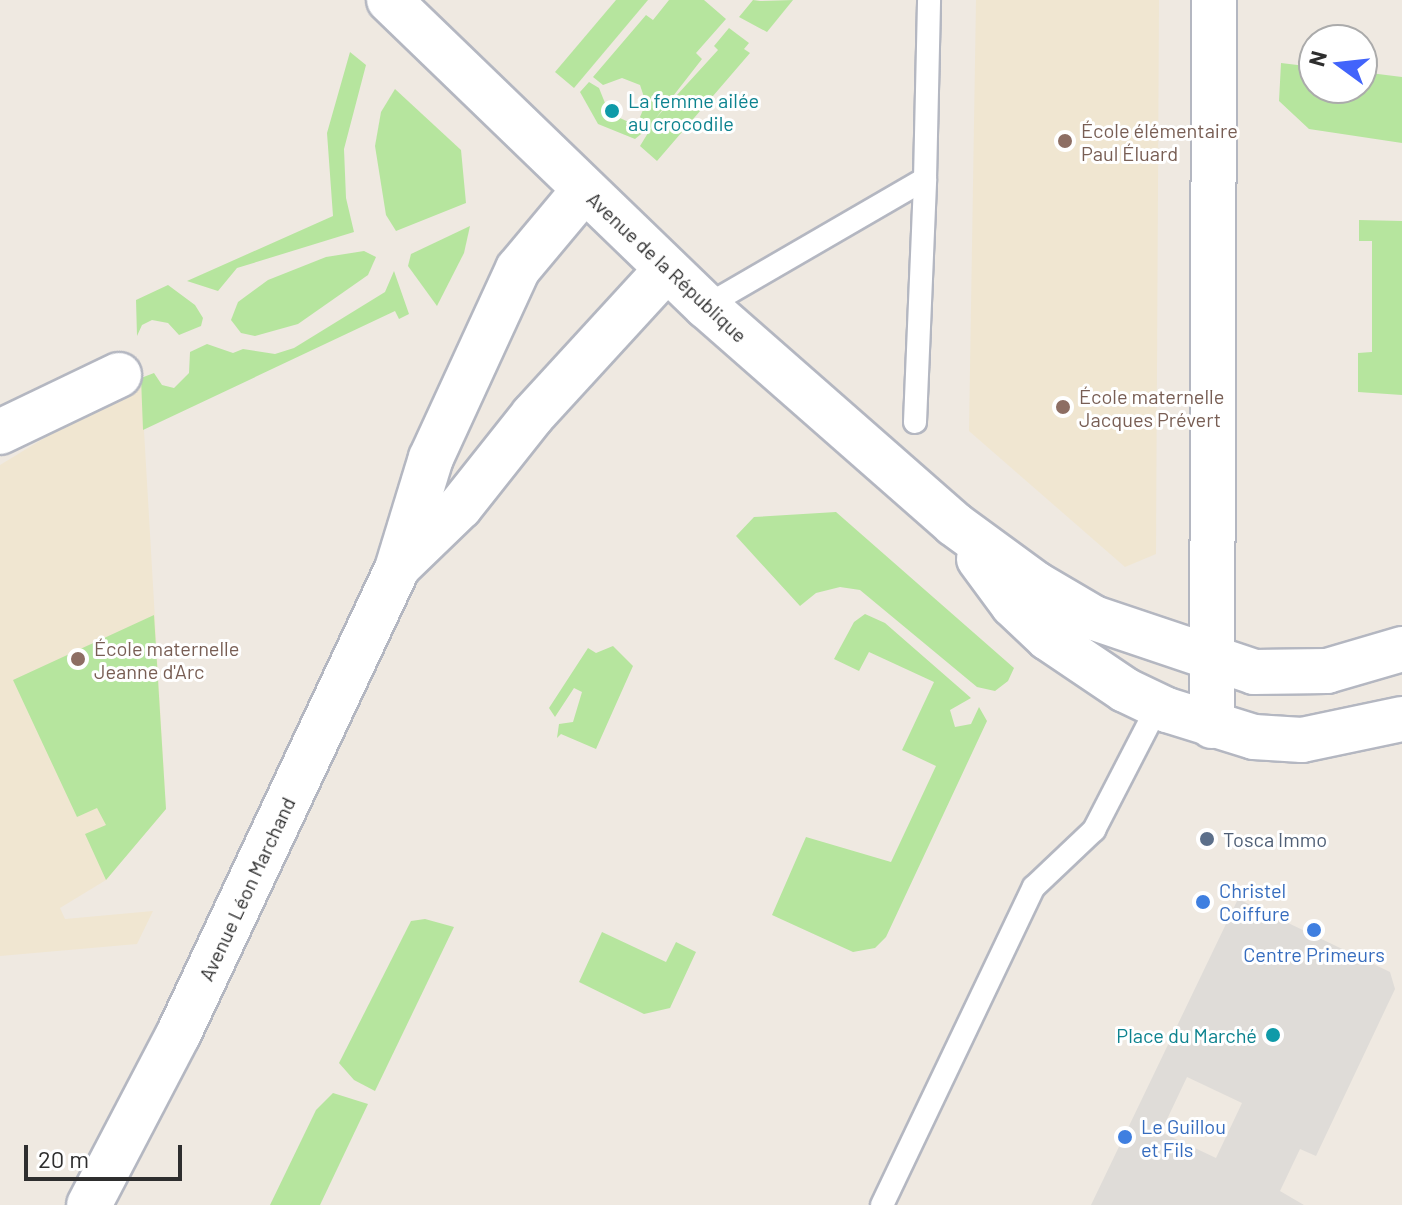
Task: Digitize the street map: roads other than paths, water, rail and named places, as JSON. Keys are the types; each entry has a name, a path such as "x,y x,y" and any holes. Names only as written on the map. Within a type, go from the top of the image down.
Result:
{"main road":[{"name":"Avenue de la République","path":"389,0 706,306 954,524 1094,618 1254,672 1301,674 1342,669 1402,649"},
{"path":"1212,726 1214,0"},
{"name":"Avenue Léon Marchand","path":"89,1205 178,1035 397,569 431,458 518,269 584,190"},
{"name":"Avenue Léon Marchand","path":"397,569 460,507 533,415 667,269"},
{"path":"0,432 119,375"},
{"name":"Avenue de la République","path":"954,524 1013,605 1048,638 1158,706 1212,726 1254,737 1302,740 1402,719"}],"lane":[{"path":"915,422 929,0"},
{"path":"706,306 925,179"},
{"path":"882,1205 1034,887 1094,830 1158,706"}],"place":[{"name":"La femme ailée au crocodile","path":"612,111"},
{"name":"École élémentaire Paul Éluard","path":"1065,141"},
{"name":"École maternelle Jacques Prévert","path":"1063,407"},
{"name":"École maternelle Jeanne d'Arc","path":"78,659"},
{"name":"Tosca Immo","path":"1207,839"},
{"name":"Christel Coiffure","path":"1203,902"},
{"name":"Centre Primeurs","path":"1314,930"},
{"name":"Place du Marché","path":"1273,1035"},
{"name":"Le Guillou et Fils","path":"1125,1137"}]}
